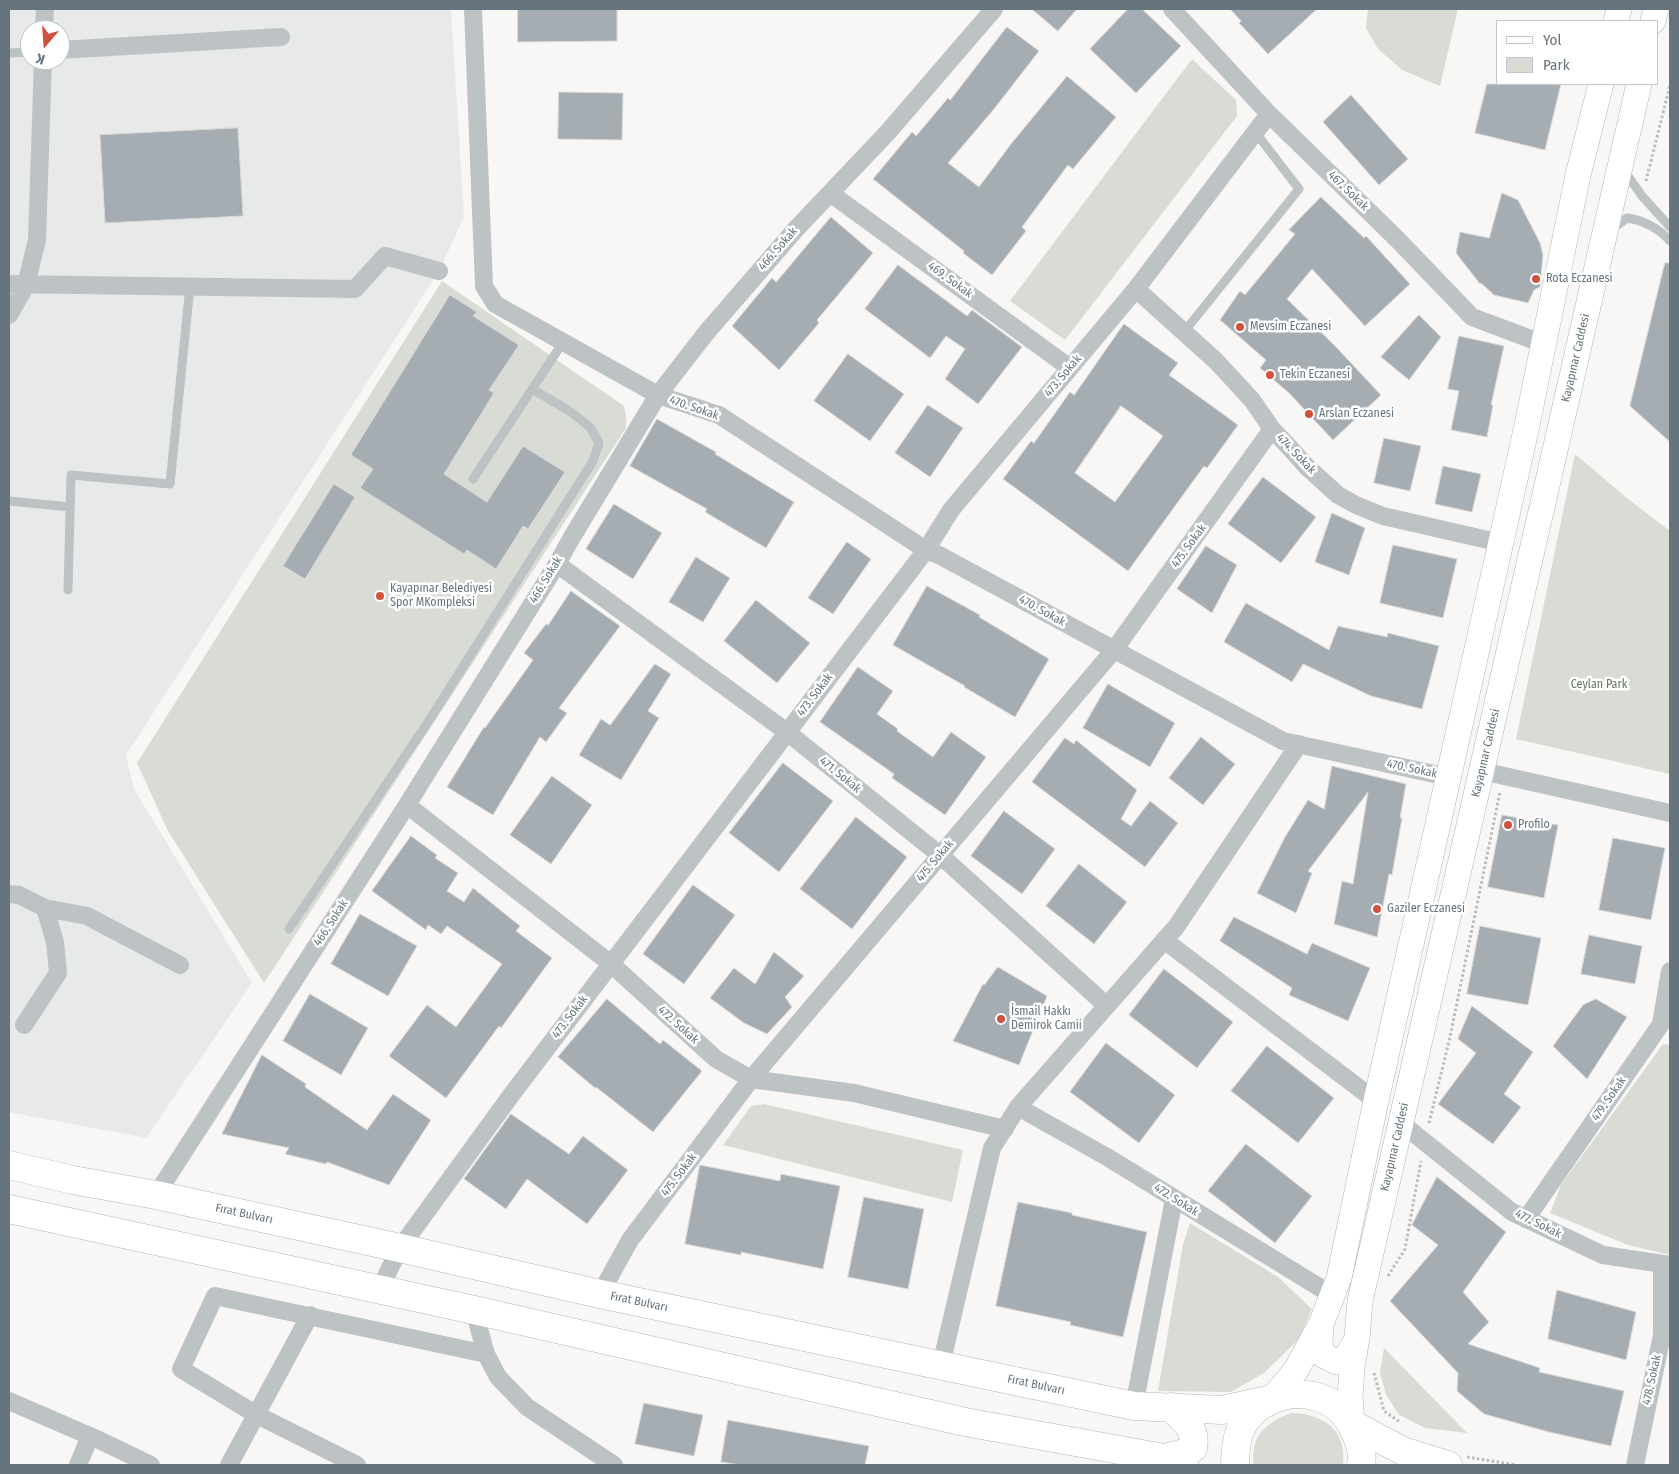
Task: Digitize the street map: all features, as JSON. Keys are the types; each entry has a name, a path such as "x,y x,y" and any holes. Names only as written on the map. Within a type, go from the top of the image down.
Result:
{"main road":[{"path":"1235,1465 1235,1446 1242,1426 1255,1410 1272,1399 1296,1370 1321,1324 1339,1278 1376,1101 1501,543 1578,175 1601,85"},
{"name":"Kayapınar Caddesi","path":"1352,1424 1350,1397 1360,1301 1401,1123 1493,774 1604,239 1639,85"},
{"name":"Fırat Bulvarı","path":"9,1165 400,1248 600,1294 1134,1406 1222,1410 1290,1394 1308,1394 1326,1400 1340,1410 1352,1424"},
{"path":"9,1209 474,1310 965,1422 1174,1461 1193,1448 1195,1438 1191,1428 1171,1407"},
{"path":"1321,1324 1320,1343 1323,1355 1337,1362 1344,1361 1357,1338"},
{"path":"1352,1424 1403,1451 1454,1459"},
{"path":"1352,1424 1360,1442 1360,1465"}],"street":[{"name":"470. Sokak","path":"473,9 484,286 495,304 658,395 719,415 926,550 939,555 1283,741 1448,777"},
{"name":"466. Sokak","path":"156,1195 407,805 557,564 658,395 706,333 795,230 888,132 994,9"},
{"name":"467. Sokak","path":"1172,9 1270,114 1397,239 1472,317 1544,344"},
{"path":"70,49 281,37"},
{"path":"9,315 17,284 37,240 43,70"},
{"name":"473. Sokak","path":"379,1290 400,1248 512,1094 926,550 951,510 1136,289 1270,114"},
{"name":"469. Sokak","path":"830,193 1070,368"},
{"path":"17,284 355,288 385,256 439,272"},
{"name":"474. Sokak","path":"1136,289 1216,361 1252,400 1272,429 1307,467 1338,495 1383,516 1501,543"},
{"name":"475. Sokak","path":"600,1294 630,1240 752,1079 1114,650 1272,429"},
{"name":"471. Sokak","path":"557,564 787,732 940,855 1107,1006"},
{"path":"941,1365 992,1148 1018,1107 1176,927 1299,744"},
{"path":"1493,774 1670,813"},
{"name":"472. Sokak","path":"407,805 610,963 716,1059 752,1079 854,1093 1005,1129"},
{"path":"9,894 19,895 45,908 87,916 180,965"},
{"path":"24,1024 58,973 55,942 45,908"},
{"path":"1164,940 1376,1101"},
{"name":"479. Sokak","path":"1526,1219 1666,1026 1670,971"},
{"name":"472. Sokak","path":"1018,1107 1107,1157 1332,1295"},
{"name":"477. Sokak","path":"1401,1123 1512,1212 1603,1255 1666,1264"},
{"path":"1134,1406 1174,1199"},
{"name":"478. Sokak","path":"1635,1465 1662,1334 1666,1264"},
{"path":"357,1465 257,1416 181,1369 215,1296 486,1354"},
{"path":"474,1310 486,1354 498,1377 527,1406 614,1465"},
{"path":"229,1465 310,1315"},
{"path":"9,1401 151,1465"},
{"path":"78,1465 90,1436"}],"lane":[{"path":"1184,332 1299,189 1256,133"},
{"path":"1620,165 1642,196 1670,227"},
{"path":"1604,239 1616,225 1627,218 1638,219 1664,234 1670,241"},
{"path":"68,590 71,475 170,484 190,286"},
{"path":"473,479 563,342"},
{"path":"289,930 430,719 593,461 599,444 590,427 568,410 532,390"},
{"path":"9,501 70,508"}],"path":[{"path":"1642,196 1670,85"},
{"path":"1388,1277 1405,1249 1424,1142 1450,1038 1493,774"},
{"path":"1373,1371 1384,1412 1401,1423"},
{"path":"1454,1459 1468,1457 1516,1465"}],"shaded area":[{"path":"9,9 451,9 464,217 439,271 126,755 134,789 252,983 146,1138 9,1112"}],"green space":[{"path":"1368,9 1458,9 1440,86 1402,70 1378,49 1366,28"},
{"path":"1192,59 1236,100 1237,116 1065,340 1010,301"},
{"name":"Kayapınar Belediyesi Spor MKompleksi","path":"442,281 624,406 626,428 264,983 168,831 137,763"},
{"name":"Ceylan Park","path":"1575,454 1628,499 1670,531 1670,774 1516,739"},
{"path":"1663,1044 1670,1045 1670,1255 1628,1245 1550,1213 1561,1185"},
{"path":"764,1104 963,1150 952,1202 723,1145 751,1106"},
{"path":"1190,1223 1278,1277 1312,1309 1299,1339 1264,1373 1231,1392 1158,1391 1183,1244"},
{"path":"1384,1348 1467,1433 1425,1428 1398,1414 1386,1394 1380,1373"},
{"path":"1292,1413 1314,1417 1331,1426 1341,1442 1343,1465 1254,1465 1254,1446 1262,1431 1283,1416"}],"building":[{"path":"518,9 617,9 617,41 518,42"},
{"path":"1032,9 1077,9 1058,31"},
{"path":"1128,9 1142,9 1181,46 1136,93 1090,49"},
{"path":"1230,9 1317,9 1268,54 1239,23 1241,21"},
{"path":"1007,27 1039,51 994,109 948,163 979,187 1011,144 1067,76 1116,117 1073,169 1068,165 1022,227 1026,231 992,275 873,179 912,132 916,136 948,98 950,100"},
{"path":"1487,84 1561,85 1545,150 1475,133"},
{"path":"559,92 623,93 622,140 558,139"},
{"path":"1351,95 1408,159 1379,185 1323,122"},
{"path":"238,128 243,216 105,223 100,135"},
{"path":"1502,193 1518,200 1540,243 1543,255 1540,287 1534,290 1528,303 1494,295 1480,284 1456,253 1460,232 1489,238"},
{"path":"1321,197 1364,238 1366,236 1410,284 1365,326 1312,269 1287,299 1381,395 1333,440 1289,393 1260,368 1266,360 1220,320 1240,291 1245,295 1295,234 1289,230"},
{"path":"831,217 873,253 817,320 819,323 779,370 732,326 772,278 776,282"},
{"path":"1665,263 1670,263 1670,442 1630,406"},
{"path":"898,265 967,316 972,310 1022,347 978,404 945,379 965,349 946,336 930,358 865,309"},
{"path":"450,295 477,312 473,316 519,345 489,390 494,393 444,474 487,502 523,446 565,472 528,529 523,526 496,569 467,550 464,554 360,488 373,469 351,455"},
{"path":"1419,315 1441,337 1409,380 1381,357"},
{"path":"1124,324 1178,363 1169,375 1238,425 1207,468 1204,466 1128,571 1003,479 1031,441 1034,443 1070,392 1074,395","holes":["1121,406 1163,436 1115,502 1075,473"]},
{"path":"1459,336 1504,346 1491,405 1493,405 1487,437 1451,430 1459,391 1448,389"},
{"path":"848,354 904,394 870,441 814,401"},
{"path":"928,405 963,428 930,477 895,453"},
{"path":"657,419 716,452 715,454 794,502 766,548 705,512 707,509 630,466"},
{"path":"1384,438 1421,446 1410,491 1374,483"},
{"path":"1443,466 1481,474 1472,512 1435,504"},
{"path":"1263,477 1316,517 1281,563 1228,524"},
{"path":"334,484 355,497 305,579 283,566"},
{"path":"614,504 662,533 633,579 586,549"},
{"path":"1332,513 1365,528 1349,575 1315,562"},
{"path":"847,542 871,559 833,614 808,598"},
{"path":"1393,545 1457,559 1443,618 1380,603"},
{"path":"1206,546 1237,565 1212,613 1177,589"},
{"path":"696,557 730,578 703,622 669,602"},
{"path":"927,586 980,615 979,617 1049,659 1015,717 893,645"},
{"path":"571,591 620,626 559,708 567,713 546,742 540,737 493,815 447,787 484,727 533,660 524,653 546,624 548,625"},
{"path":"756,600 810,643 777,683 724,641"},
{"path":"1246,603 1329,650 1338,626 1387,637 1388,633 1439,646 1422,709 1371,696 1303,664 1292,682 1224,642"},
{"path":"655,664 671,674 648,711 659,718 621,780 579,755 601,719 610,725"},
{"path":"858,667 893,691 877,714 933,757 951,732 986,757 945,815 892,778 894,774 820,722"},
{"path":"1108,684 1175,723 1150,767 1083,728"},
{"path":"1201,737 1235,764 1203,805 1169,778"},
{"path":"1065,738 1074,744 1076,740 1137,790 1121,819 1131,826 1150,801 1178,823 1145,867 1032,782"},
{"path":"783,763 833,801 779,872 729,833"},
{"path":"1332,766 1406,784 1392,875 1389,874 1377,937 1334,924 1342,881 1353,884 1368,792 1308,871 1312,873 1296,913 1257,893 1285,837 1308,800 1324,809"},
{"path":"552,776 592,805 551,864 510,835"},
{"path":"1004,811 1055,849 1022,894 971,856"},
{"path":"1502,815 1558,825 1544,898 1488,887"},
{"path":"856,817 907,857 852,929 800,889"},
{"path":"411,836 437,855 435,858 458,873 447,891 464,902 473,888 520,926 516,931 552,958 501,1028 499,1026 446,1098 389,1056 427,1005 456,1027 502,964 447,926 441,934 428,925 426,930 372,891"},
{"path":"1613,838 1665,848 1651,920 1599,910"},
{"path":"1079,864 1127,902 1094,944 1046,906"},
{"path":"693,885 735,915 684,984 643,954"},
{"path":"360,914 417,946 388,996 331,964"},
{"path":"1234,917 1307,954 1312,943 1370,968 1348,1021 1289,995 1292,988 1220,941"},
{"path":"1480,926 1541,938 1528,1005 1467,994"},
{"path":"1589,935 1642,946 1635,984 1581,974"},
{"path":"774,952 804,976 785,997 792,1007 767,1034 744,1023 710,998 734,968 755,984"},
{"name":"İsmail Hakkı Demirok Camii","path":"998,967 1047,996 1019,1065 953,1041 983,984"},
{"path":"1164,969 1233,1022 1197,1068 1129,1015"},
{"path":"310,994 368,1028 341,1075 283,1041"},
{"path":"607,999 660,1044 663,1040 702,1071 653,1132 558,1057"},
{"path":"1596,999 1627,1017 1587,1079 1553,1046 1583,1005"},
{"path":"1472,1006 1533,1052 1504,1094 1521,1107 1493,1144 1438,1104 1476,1053 1458,1039"},
{"path":"1106,1043 1175,1095 1139,1143 1070,1092"},
{"path":"1267,1046 1334,1098 1298,1143 1231,1091"},
{"path":"262,1055 306,1084 305,1087 367,1130 393,1094 431,1120 389,1185 327,1162 326,1164 285,1154 289,1148 222,1134"},
{"path":"511,1114 569,1154 583,1136 628,1170 587,1224 527,1179 506,1209 464,1179"},
{"path":"1246,1144 1312,1196 1275,1243 1208,1191"},
{"path":"700,1165 780,1181 781,1174 840,1186 823,1269 741,1252 741,1255 685,1244"},
{"path":"1437,1177 1506,1232 1463,1292 1489,1322 1468,1344 1540,1368 1539,1372 1624,1391 1611,1446 1549,1432 1484,1414 1457,1391 1458,1373 1390,1301 1438,1245 1412,1225"},
{"path":"864,1197 924,1209 908,1289 848,1277"},
{"path":"1018,1202 1072,1213 1072,1215 1147,1232 1123,1337 1070,1325 1071,1322 996,1306"},
{"path":"1557,1290 1636,1312 1626,1360 1548,1339"},
{"path":"644,1403 703,1415 694,1456 635,1444"},
{"path":"728,1420 869,1446 865,1465 741,1465 721,1462"}],"place":[{"name":"Rota Eczanesi","path":"1536,279"},
{"name":"Mevsim Eczanesi","path":"1240,327"},
{"name":"Tekin Eczanesi","path":"1270,375"},
{"name":"Arslan Eczanesi","path":"1309,414"},
{"name":"Kayapınar Belediyesi Spor MKompleksi","path":"380,596"},
{"name":"Profilo","path":"1508,825"},
{"name":"Gaziler Eczanesi","path":"1377,909"},
{"name":"İsmail Hakkı Demirok Camii","path":"1001,1019"}]}
